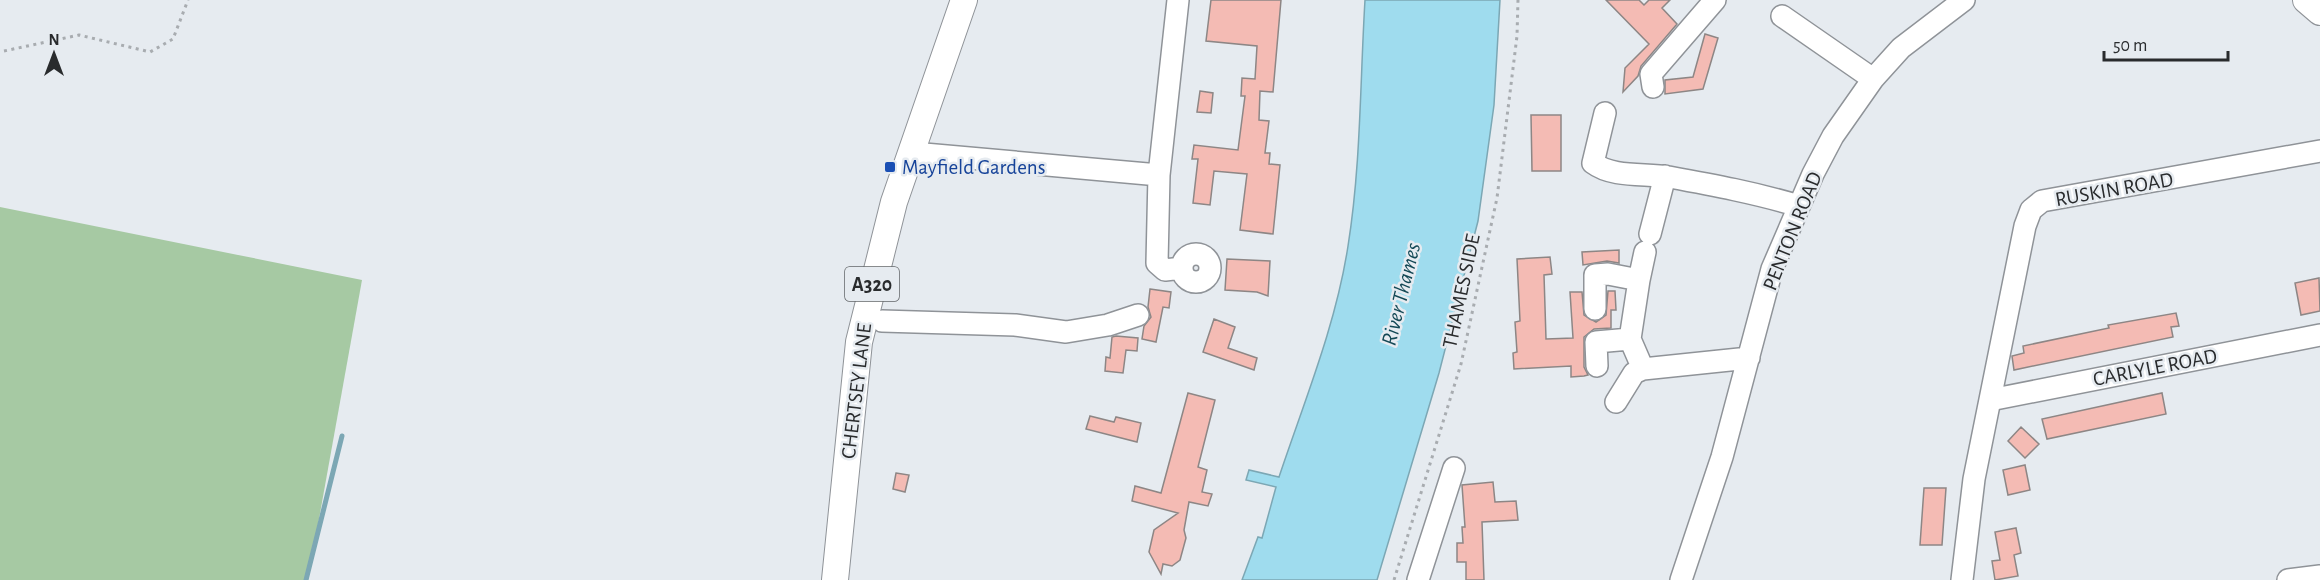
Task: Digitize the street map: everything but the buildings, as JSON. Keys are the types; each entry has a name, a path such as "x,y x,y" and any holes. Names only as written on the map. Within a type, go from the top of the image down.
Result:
{"main road":[{"name":"CHERTSEY LANE","path":"836,580 859,342 891,213 964,0"},
{"path":"2306,0 2320,12"}],"street":[{"path":"1178,0 1159,175 1156,256 1160,268 1182,268"},
{"path":"1653,87 1651,74 1715,0"},
{"name":"PENTON ROAD","path":"1681,580 1722,457 1772,269 1833,136 1873,79 1901,48 1964,0"},
{"path":"1782,16 1873,79"},
{"path":"1605,113 1593,163 1603,170 1665,176 1760,194 1799,206"},
{"name":"RUSKIN ROAD","path":"1962,580 1974,479 2025,226 2031,210 2042,201 2320,151"},
{"path":"913,153 1159,175"},
{"path":"1644,369 1630,339 1639,280 1665,176"},
{"path":"1595,309 1595,275 1608,274 1639,280"},
{"path":"882,321 1015,325 1066,332 1108,325 1138,315"},
{"name":"CARLYLE ROAD","path":"1990,400 2320,335"},
{"path":"1597,366 1596,342 1630,339"},
{"path":"1616,402 1634,373 1644,369 1749,358"},
{"path":"1418,580 1454,468"},
{"path":"2288,580 2320,576"}],"path":[{"path":"4,51 79,35 150,52 173,39 188,0"},
{"name":"THAMES SIDE","path":"1394,580 1461,364 1497,198 1517,36 1518,0"}],"green space":[{"path":"0,207 362,280 308,580 0,580"}],"water":[{"name":"River Thames","path":"1365,0 1500,0 1494,105 1478,221 1439,373 1377,580 1242,580 1258,537 1262,538 1276,487 1246,480 1249,470 1279,477 1318,363 1343,276 1352,216 1360,123"}],"waterway":[{"path":"306,580 342,436"}],"place":[{"name":"Mayfield Gardens","path":"890,167"}]}
